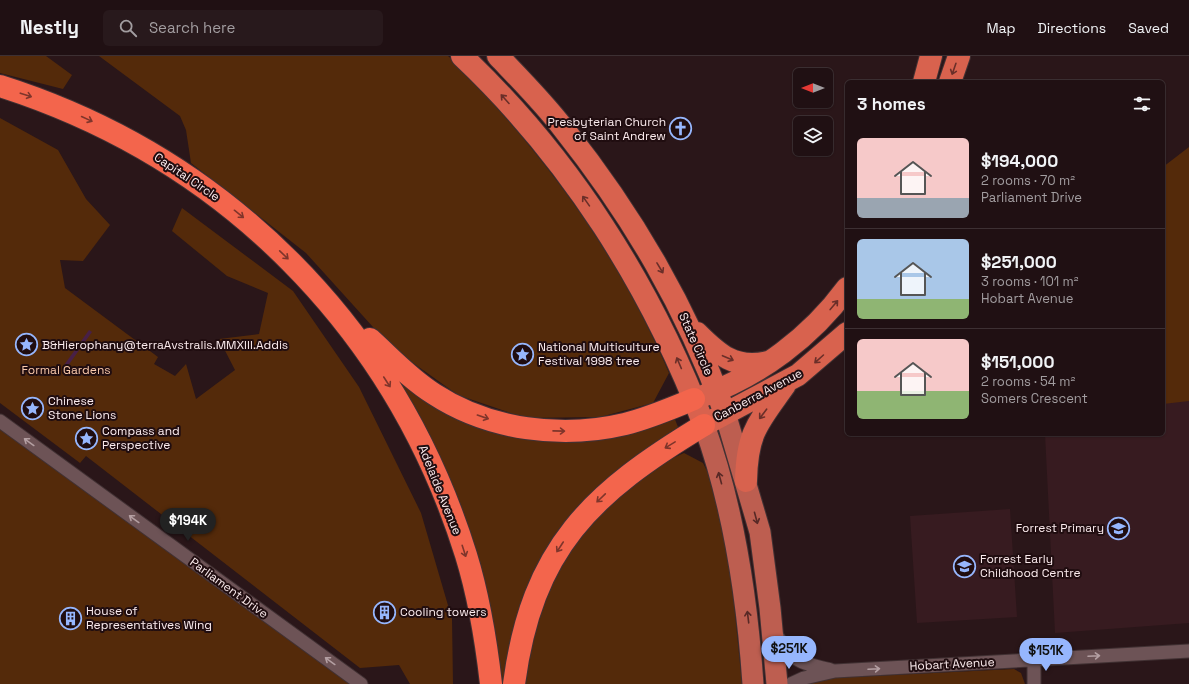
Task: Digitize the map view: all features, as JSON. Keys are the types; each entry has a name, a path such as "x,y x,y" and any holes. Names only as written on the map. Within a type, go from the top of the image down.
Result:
{"highway":[{"name":"State Circle","path":"462,56 487,80 544,143 607,233 635,278 662,330 694,399 704,425"},
{"name":"State Circle","path":"498,56 562,126 629,218 664,276 688,324 725,413"},
{"path":"925,80 931,56"},
{"path":"951,80 959,56"},
{"name":"Capital Circle","path":"0,86 51,104 111,130 149,151 186,175 222,200 288,258 341,316"},
{"path":"544,143 562,126"},
{"path":"607,233 629,218"},
{"name":"Canberra Avenue","path":"694,399 716,391 771,361 813,327 845,290"},
{"path":"341,316 366,335 409,376 436,396 470,412 513,425 556,431 600,428 635,421 694,399"},
{"name":"Adelaide Avenue","path":"341,316 396,396 436,474 466,556 482,620 491,684"},
{"path":"688,324 712,348 725,357 745,364 757,364 771,361"},
{"name":"Canberra Avenue","path":"704,425 786,383 812,365 845,335"},
{"path":"746,481 747,452 753,432 761,417 786,383"},
{"path":"514,684 519,650 532,601 548,566 565,540 586,512 619,481 657,453 704,425"}],"main road":[{"name":"State Circle","path":"725,413 760,532 772,628 777,684"},
{"name":"State Circle","path":"704,425 731,518 739,557 753,674 763,684"}],"street":[{"name":"Parliament Drive","path":"0,421 361,684"},
{"name":"Hobart Avenue","path":"772,628 786,650 795,659 806,664 835,671"},
{"name":"Hobart Avenue","path":"790,684 804,678 835,671 1189,651"},
{"path":"1034,660 1034,684"}],"shaded area":[{"path":"89,330 92,332 65,370 62,368"},
{"name":"Forrest Primary","path":"1189,398 1189,623 1055,633 1045,436 1165,436 1165,402"},
{"name":"Forrest Early Childhood Centre","path":"1010,509 1017,617 917,623 910,516"}],"green space":[{"path":"0,56 46,56 72,75 63,89 0,73"},
{"path":"99,56 448,56 484,93 553,175 576,206 617,271 636,304 669,373 653,403 600,417 525,418 458,395 392,348 306,253 191,163 186,130 180,116"},
{"name":"Formal Gardens","path":"0,118 58,150 86,199 110,225 83,261 60,260 65,288 158,357 154,364 175,376 186,364 196,399 235,370 219,339 259,334 268,293 227,276 172,231 182,208 293,291 359,387 421,513 452,619 453,684 410,684 399,665 360,668 86,456 80,463 0,403"},
{"path":"1189,147 1189,401 1165,404 1165,165"},
{"path":"399,378 484,426 674,417 678,427 589,498 506,684 499,684 395,380"},
{"path":"0,422 361,684 0,684"},
{"path":"684,453 703,463 710,477 722,524 731,573 742,684 521,684 548,583 597,513 653,467"},
{"path":"1014,669 1021,673 1025,684 802,684 812,679"}],"place":[{"name":"Presbyterian Church of Saint Andrew","path":"681,129"},
{"name":"B&Hierophany@terraAvstralis.MMXIII.Addis","path":"26,345"},
{"name":"National Multiculture Festival 1998 tree","path":"523,354"},
{"name":"Chinese Stone Lions","path":"33,408"},
{"name":"Compass and Perspective","path":"86,438"},
{"name":"Forrest Primary","path":"1119,528"},
{"name":"Forrest Early Childhood Centre","path":"964,566"},
{"name":"Cooling towers","path":"385,612"},
{"name":"House of Representatives Wing","path":"70,618"}]}
